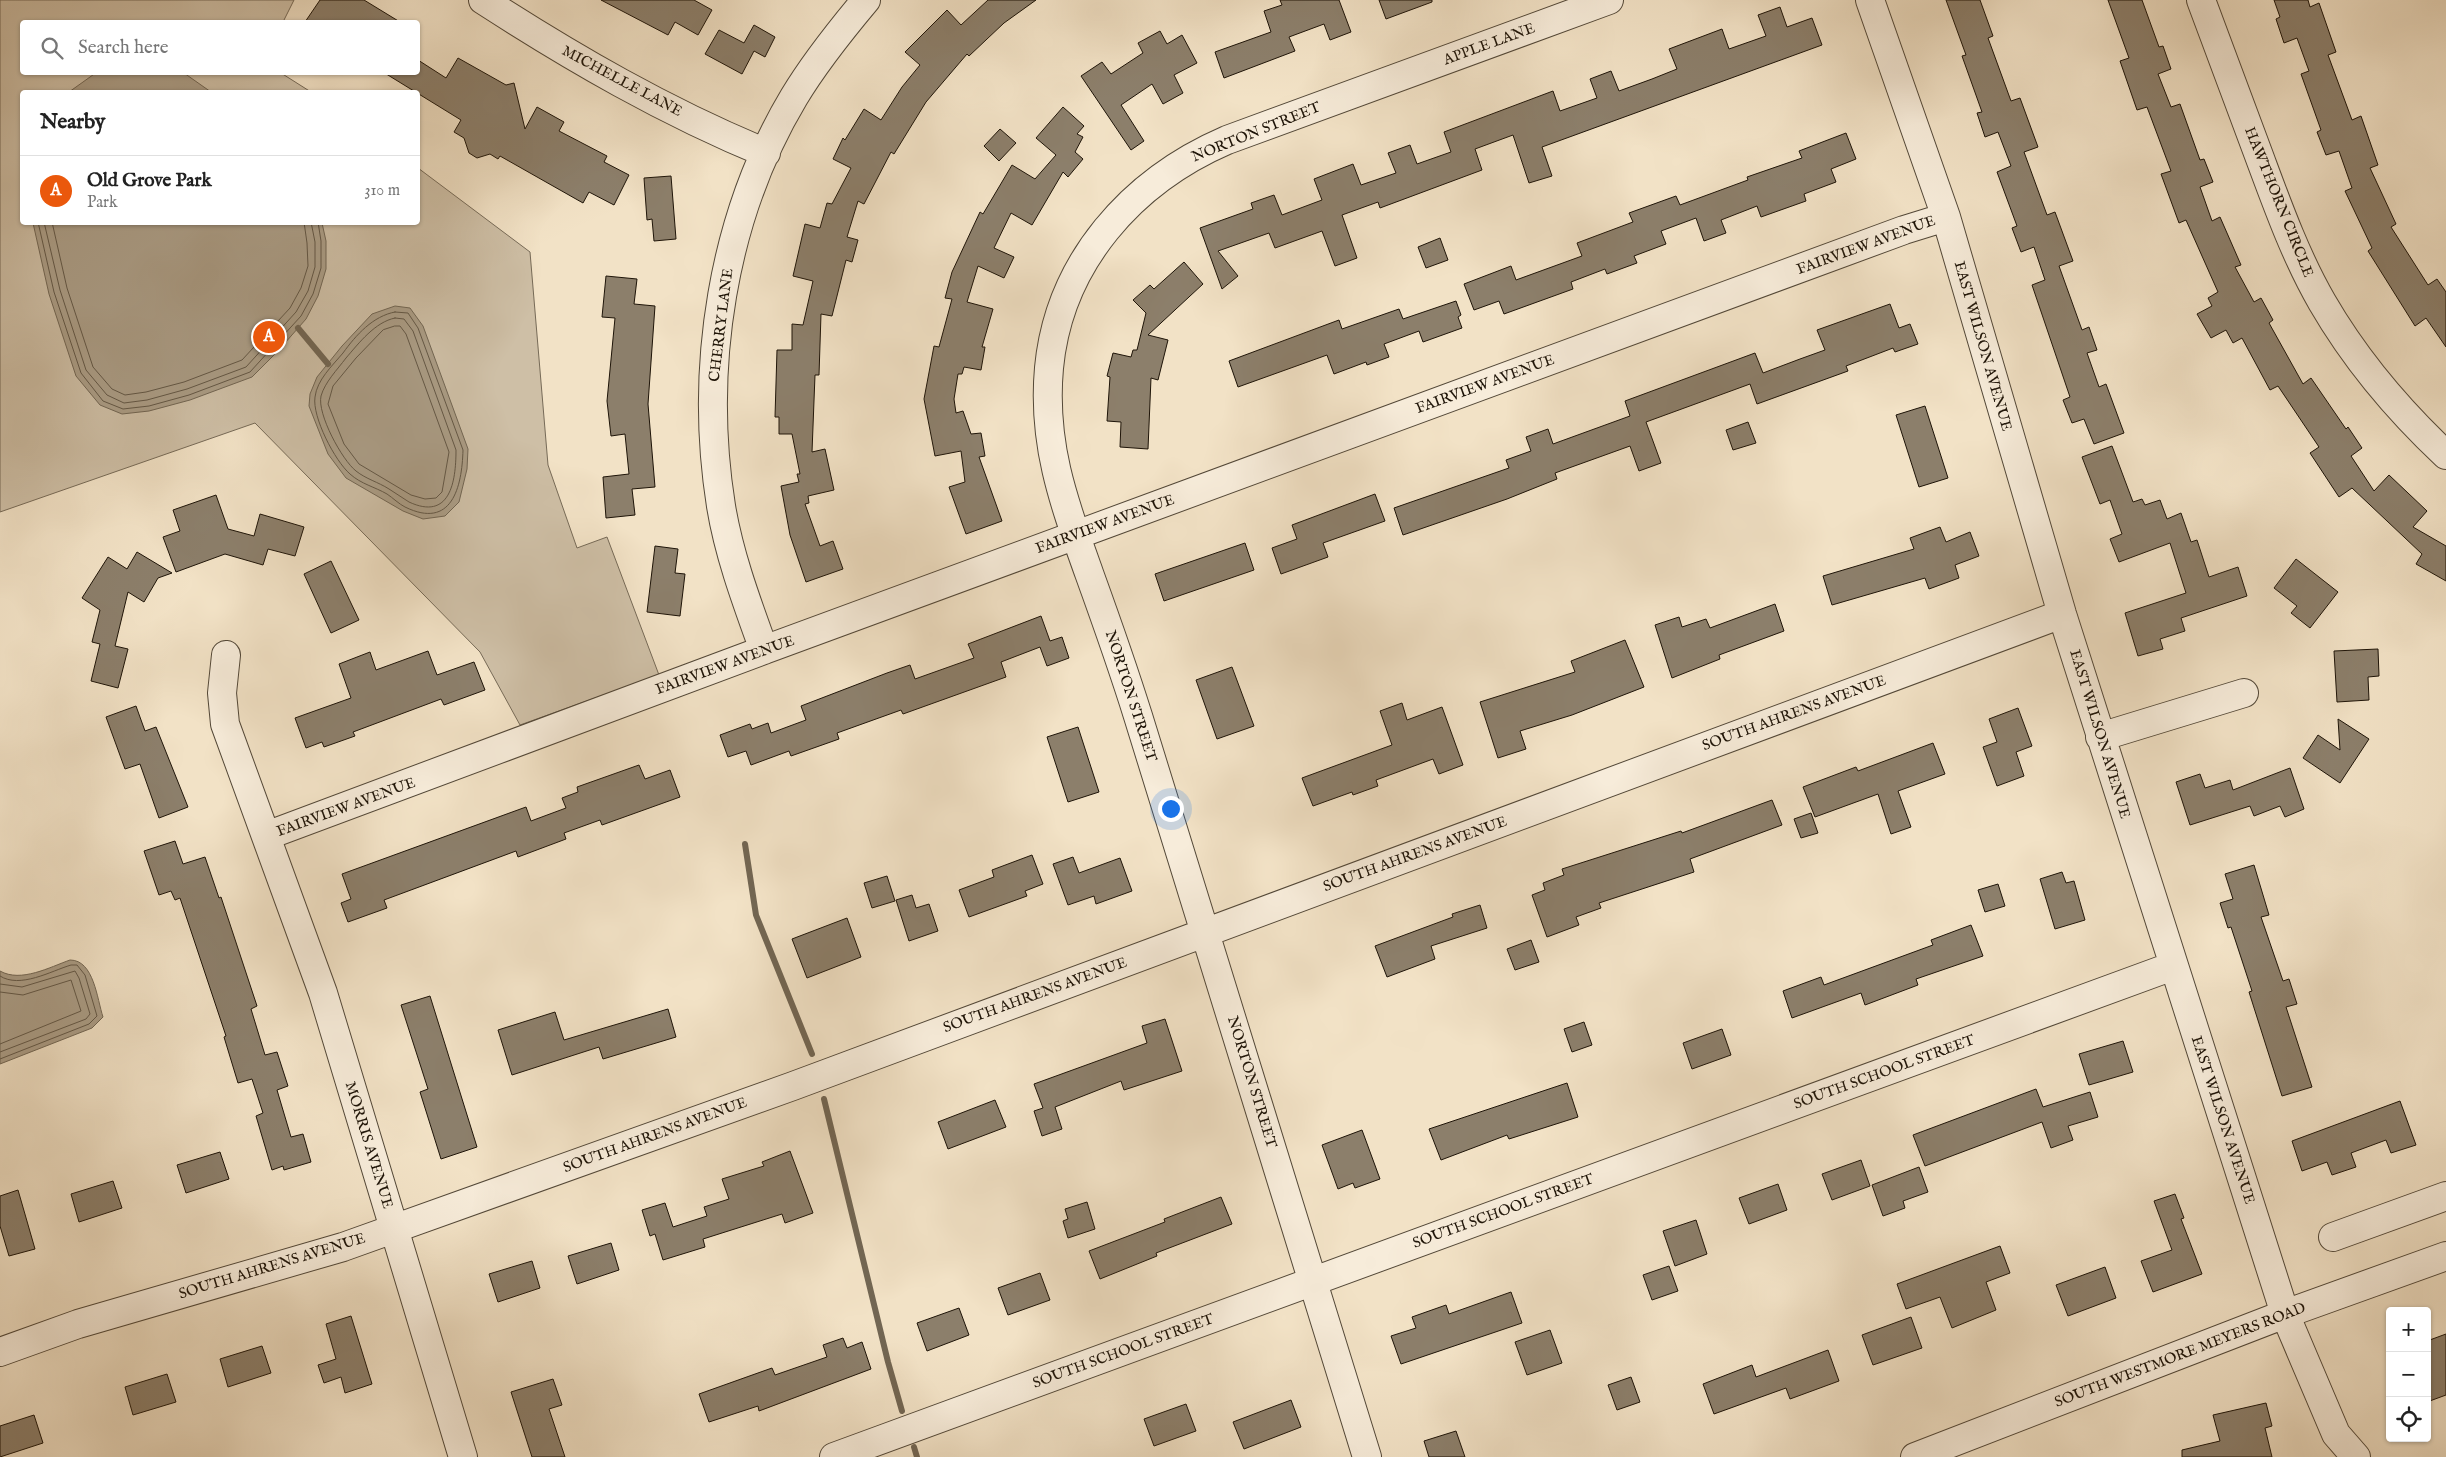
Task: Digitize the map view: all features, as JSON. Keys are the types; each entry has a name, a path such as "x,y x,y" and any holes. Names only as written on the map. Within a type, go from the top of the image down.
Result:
{"street":[{"name":"MICHELLE LANE","path":"483,0 548,42 636,92 766,153"},
{"name":"CHERRY LANE","path":"764,650 733,556 721,506 714,450 713,394 722,294 749,193 766,153 793,99 816,62 866,0"},
{"name":"APPLE LANE","path":"1370,88 1609,0"},
{"name":"EAST WILSON AVENUE","path":"1870,0 1946,217 2062,614 2100,737 2285,1314 2336,1434 2356,1457"},
{"name":"HAWTHORN CIRCLE","path":"2201,0 2273,195 2295,248 2322,301 2355,353 2378,383 2422,432 2446,455"},
{"name":"NORTON STREET","path":"1367,1457 1129,685 1058,482 1051,446 1048,393 1054,338 1063,308 1083,264 1115,219 1136,197 1164,173 1200,152 1227,140 1370,88"},
{"name":"FAIRVIEW AVENUE","path":"266,836 1076,535 1895,234 1946,217"},
{"name":"SOUTH AHRENS AVENUE","path":"0,1352 78,1324 343,1247 793,1086 2062,614"},
{"name":"MORRIS AVENUE","path":"226,655 222,693 225,724 323,993 463,1457"},
{"path":"2100,737 2244,693"},
{"name":"SOUTH SCHOOL STREET","path":"834,1457 2173,966"},
{"path":"2333,1237 2446,1196"},
{"name":"SOUTH WESTMORE MEYERS ROAD","path":"1915,1457 1964,1448 2285,1314 2446,1256"}],"shaded area":[{"path":"0,0 294,0 284,20 20,20 20,75 284,75 308,90 20,90 20,225 420,225 420,170 530,252 548,465 577,548 607,537 659,675 520,725 480,652 255,423 0,512"}],"water":[{"path":"93,75 187,75 208,90 72,90"},
{"path":"33,225 322,225 326,241 326,269 318,296 306,319 252,377 190,400 149,411 122,414 100,405 76,376 49,294"},
{"path":"395,306 410,308 423,326 468,449 467,469 459,502 445,516 423,519 403,511 346,478 328,454 309,406 310,394 317,377 342,346 372,314"},
{"path":"70,960 84,966 89,973 103,1017 92,1028 0,1064 0,971 8,974 26,975"}],"building":[{"path":"320,0 364,0 397,20 306,20"},
{"path":"601,0 694,0 712,10 698,35 675,22 668,35"},
{"path":"988,0 1036,0 1004,23 969,56 967,54 926,102 894,154 891,152 864,204 858,201 847,237 858,240 852,262 846,260 832,316 821,314 819,375 815,375 812,452 825,449 834,490 808,496 809,503 805,504 820,546 833,541 843,569 806,582 790,535 781,486 799,482 797,474 800,474 792,434 779,434 779,417 775,417 777,350 792,350 792,324 803,325 813,281 793,276 805,224 820,228 827,203 832,204 851,168 833,159 843,138 845,140 864,109 881,120 902,87 920,65 905,52 947,10 961,25"},
{"path":"1280,0 1339,0 1351,32 1330,40 1324,24 1289,37 1295,51 1224,78 1215,52 1271,32 1264,11 1282,5"},
{"path":"1379,0 1432,0 1432,2 1386,19"},
{"path":"1946,0 1980,0 1993,36 1988,38 2011,101 2020,98 2038,147 2024,152 2047,215 2055,212 2073,261 2059,266 2082,330 2089,327 2097,350 2087,353 2099,387 2106,384 2124,433 2094,444 2084,419 2072,423 2063,400 2070,397 2032,285 2045,280 2034,247 2021,252 2012,228 2017,226 1997,172 2011,166 1998,132 1985,137 1977,113 1982,112 1962,56 1966,55"},
{"path":"2108,0 2142,0 2159,47 2163,46 2171,69 2158,74 2171,107 2180,104 2200,160 2204,159 2213,182 2200,187 2212,221 2220,217 2241,265 2235,267 2254,302 2261,298 2273,320 2269,323 2303,384 2311,378 2346,429 2348,427 2362,448 2351,456 2374,491 2389,475 2427,511 2413,527 2446,546 2446,581 2416,564 2422,554 2352,488 2339,497 2310,453 2319,447 2278,386 2270,390 2242,338 2233,343 2226,330 2211,338 2197,314 2212,306 2208,298 2218,292 2186,220 2179,223 2161,174 2171,171 2147,107 2137,110 2120,61 2129,58"},
{"path":"2274,0 2308,0 2310,7 2319,3 2336,52 2328,55 2352,120 2361,116 2378,165 2370,168 2396,224 2391,227 2428,285 2437,279 2446,292 2446,347 2426,318 2415,326 2368,251 2372,248 2345,191 2352,188 2339,151 2326,155 2317,132 2321,130 2301,74 2309,71 2297,38 2284,43 2276,19 2280,17"},
{"path":"1780,7 1787,27 1812,18 1822,45 1542,147 1552,176 1529,183 1513,135 1475,149 1482,170 1380,208 1378,202 1342,215 1357,258 1335,266 1322,231 1275,248 1269,233 1218,251 1238,276 1222,289 1200,228 1253,209 1251,203 1274,195 1282,215 1322,200 1314,179 1353,164 1361,185 1396,173 1388,153 1410,145 1417,164 1451,152 1444,132 1553,91 1560,111 1597,98 1590,79 1611,71 1619,91 1652,79 1677,69 1669,49 1722,29 1729,49 1766,36 1758,15"},
{"path":"754,25 775,37 765,57 754,51 742,74 705,54 719,30 744,43"},
{"path":"1160,31 1167,44 1182,35 1197,63 1174,75 1183,93 1163,104 1152,84 1121,105 1144,141 1131,150 1081,76 1102,62 1111,74 1143,53 1138,43"},
{"path":"458,58 506,85 514,83 525,129 537,107 564,122 559,131 607,156 604,162 629,175 614,205 589,192 583,203 500,156 498,159 490,154 477,158 469,153 464,138 454,132 461,120 420,95 420,90 412,90 388,75 420,75 420,61 446,78"},
{"path":"1063,107 1084,126 1077,134 1083,137 1075,152 1083,159 1068,177 1063,172 1032,225 1011,213 994,248 1014,257 1004,278 978,266 967,302 993,309 982,347 985,347 981,370 964,367 962,374 958,374 954,399 956,413 963,411 971,434 981,433 985,456 979,457 1002,521 966,534 949,487 965,482 961,451 935,456 924,399 934,346 939,347 952,299 945,298 952,272 980,212 983,214 1012,165 1035,179 1056,155 1036,138"},
{"path":"1000,129 1016,143 999,161 984,146"},
{"path":"1846,133 1856,159 1831,169 1836,182 1804,194 1806,201 1761,217 1757,206 1721,220 1726,233 1704,241 1696,218 1661,231 1666,244 1634,256 1637,263 1607,274 1605,269 1571,282 1573,289 1504,314 1499,301 1474,310 1464,284 1511,266 1516,280 1582,256 1577,243 1633,222 1629,213 1676,196 1680,205 1748,180 1747,177 1802,158 1799,151"},
{"path":"671,176 676,239 654,241 652,219 647,220 644,178"},
{"path":"1440,238 1448,260 1426,268 1418,247"},
{"path":"1184,262 1203,284 1148,335 1168,340 1158,380 1151,378 1148,449 1120,447 1121,422 1107,421 1110,377 1107,376 1113,353 1131,357 1133,350 1137,350 1146,313 1133,300 1150,285 1154,289"},
{"path":"606,276 637,279 634,304 655,306 648,404 655,487 632,489 635,515 606,518 603,477 629,474 625,434 611,436 607,401 615,318 602,317"},
{"path":"1456,301 1461,315 1458,317 1462,328 1423,342 1419,331 1384,344 1389,357 1367,365 1366,362 1334,374 1327,355 1238,387 1229,361 1339,320 1342,329 1399,309 1403,319"},
{"path":"1890,304 1899,328 1910,324 1918,344 1895,352 1893,348 1846,366 1848,371 1757,404 1750,384 1646,422 1661,463 1639,471 1630,446 1555,473 1557,479 1507,499 1403,535 1394,508 1509,468 1506,460 1531,451 1526,437 1548,429 1553,444 1630,416 1625,401 1755,353 1763,373 1825,350 1817,330"},
{"path":"1925,406 1948,478 1919,487 1896,415"},
{"path":"1748,422 1756,443 1733,450 1726,430"},
{"path":"2112,446 2133,502 2142,499 2145,505 2160,500 2167,519 2181,513 2191,542 2197,540 2209,577 2238,567 2247,596 2181,618 2185,631 2160,639 2163,649 2138,656 2125,613 2186,593 2170,543 2119,562 2110,539 2122,534 2110,500 2100,504 2082,457"},
{"path":"1375,494 1385,521 1323,543 1328,557 1281,574 1272,548 1297,539 1292,525"},
{"path":"216,495 228,529 254,536 260,514 304,527 295,556 268,549 263,565 225,554 176,572 163,537 180,531 173,510"},
{"path":"1940,527 1946,542 1970,532 1979,556 1955,565 1959,578 1929,589 1925,578 1832,605 1823,576 1914,549 1910,538"},
{"path":"1245,543 1254,570 1164,601 1155,574"},
{"path":"655,546 678,549 675,573 685,574 680,616 647,612"},
{"path":"137,552 172,573 158,578 144,602 128,592 115,646 128,649 118,688 91,681 100,644 92,642 100,610 82,598 108,557 127,569"},
{"path":"2296,559 2338,592 2310,628 2291,613 2297,606 2274,588"},
{"path":"331,561 359,620 331,633 304,574"},
{"path":"1775,604 1784,631 1719,655 1720,659 1672,678 1655,625 1679,617 1682,627 1706,619 1710,628"},
{"path":"1041,616 1050,641 1062,637 1069,658 1047,666 1040,647 1001,662 1006,677 903,714 901,710 837,733 839,739 791,756 789,751 751,765 746,751 728,757 720,735 750,724 752,729 768,723 771,733 806,720 801,706 887,673 910,665 915,679 974,658 968,644"},
{"path":"1625,640 1644,687 1572,715 1520,731 1526,749 1498,758 1480,702 1575,672 1571,661"},
{"path":"2378,649 2379,676 2368,677 2369,700 2337,702 2334,651"},
{"path":"428,651 437,675 474,662 485,690 444,705 441,699 353,732 355,736 324,747 322,742 306,748 295,718 351,698 339,664 370,652 376,670"},
{"path":"1232,667 1254,726 1217,739 1196,680"},
{"path":"1402,703 1407,720 1442,707 1463,765 1439,774 1433,759 1376,780 1378,786 1353,795 1352,792 1313,806 1302,778 1392,745 1380,711"},
{"path":"136,706 145,731 156,727 188,807 159,818 140,764 125,769 106,717"},
{"path":"2018,708 2032,746 2016,752 2024,776 1997,786 1983,747 1997,742 1989,719"},
{"path":"2338,719 2369,739 2340,783 2303,758 2318,735 2340,750"},
{"path":"1078,727 1099,792 1068,802 1047,737"},
{"path":"1933,743 1945,774 1898,791 1911,827 1891,834 1878,794 1815,817 1803,787 1856,767 1858,771"},
{"path":"639,765 645,779 670,770 680,797 602,825 600,820 564,833 566,839 518,857 516,851 384,900 387,908 348,922 341,903 351,899 342,874 526,807 531,821 566,808 562,798 578,792 577,787"},
{"path":"2290,768 2304,809 2285,817 2280,806 2254,816 2250,806 2190,825 2176,782 2200,774 2205,788 2230,780 2233,790"},
{"path":"1772,800 1782,825 1690,859 1694,872 1599,903 1601,908 1576,917 1579,925 1547,937 1532,895 1545,890 1543,883 1564,875 1562,869 1681,831 1682,833"},
{"path":"1811,813 1818,833 1801,838 1794,819"},
{"path":"175,841 183,864 205,857 219,898 221,897 257,1006 251,1009 265,1055 277,1052 288,1086 277,1090 291,1137 303,1134 311,1162 284,1170 283,1166 272,1170 256,1116 263,1113 252,1079 238,1083 224,1037 226,1036 180,898 175,900 171,891 159,895 144,851"},
{"path":"1032,855 1043,884 1025,891 1027,896 969,917 959,890 994,877 992,870"},
{"path":"1073,857 1079,873 1120,858 1132,891 1096,904 1094,896 1068,905 1053,864"},
{"path":"2254,865 2269,915 2261,917 2283,981 2289,979 2297,1004 2286,1007 2312,1087 2282,1096 2249,992 2252,991 2231,927 2228,928 2220,903 2233,899 2225,874"},
{"path":"2062,872 2066,883 2074,881 2085,920 2055,929 2040,879"},
{"path":"887,876 895,901 872,908 864,883"},
{"path":"1998,884 2005,906 1985,912 1978,890"},
{"path":"912,895 916,908 929,904 938,931 909,941 896,900"},
{"path":"1480,905 1487,928 1431,946 1435,959 1387,977 1375,946 1453,917 1452,914"},
{"path":"847,918 861,957 807,978 792,939"},
{"path":"1971,925 1983,956 1916,979 1918,985 1865,1005 1861,993 1792,1018 1783,991 1821,977 1824,985 1933,945 1931,940"},
{"path":"1531,940 1539,962 1515,970 1507,949"},
{"path":"430,996 477,1147 441,1159 420,1092 428,1089 401,1005"},
{"path":"668,1009 676,1037 603,1059 599,1047 512,1075 498,1030 555,1012 564,1040"},
{"path":"1165,1019 1182,1071 1124,1090 1121,1081 1055,1107 1062,1129 1042,1136 1034,1111 1043,1108 1034,1084 1147,1043 1142,1026"},
{"path":"1584,1022 1592,1045 1572,1052 1564,1029"},
{"path":"1722,1029 1731,1055 1692,1069 1683,1043"},
{"path":"2123,1041 2133,1072 2089,1085 2079,1054"},
{"path":"1567,1083 1578,1117 1509,1139 1507,1135 1441,1160 1429,1129"},
{"path":"2036,1089 2043,1107 2090,1092 2098,1117 2068,1126 2073,1140 2051,1148 2042,1122 1925,1166 1913,1135"},
{"path":"995,1100 1006,1127 948,1149 938,1122"},
{"path":"2400,1101 2416,1145 2391,1153 2386,1140 2351,1153 2356,1167 2332,1175 2327,1162 2302,1171 2292,1141"},
{"path":"1362,1130 1380,1179 1355,1188 1353,1183 1338,1189 1322,1145"},
{"path":"790,1151 813,1213 785,1223 782,1214 703,1239 705,1247 663,1260 655,1234 650,1236 642,1210 665,1203 673,1227 707,1216 704,1207 729,1199 722,1179 764,1166 762,1162"},
{"path":"220,1152 229,1179 186,1193 177,1165"},
{"path":"1861,1160 1870,1186 1832,1200 1822,1174"},
{"path":"1919,1167 1928,1192 1903,1201 1905,1208 1883,1216 1872,1185"},
{"path":"113,1181 122,1208 79,1222 71,1194"},
{"path":"1778,1184 1787,1210 1749,1224 1739,1198"},
{"path":"18,1190 35,1249 9,1256 0,1226 0,1196"},
{"path":"2175,1194 2184,1218 2181,1219 2202,1274 2153,1292 2141,1261 2172,1250 2154,1201"},
{"path":"1221,1197 1232,1224 1156,1253 1157,1256 1100,1279 1089,1251 1165,1222 1164,1219"},
{"path":"1087,1202 1095,1229 1068,1238 1063,1221 1068,1219 1065,1209"},
{"path":"1696,1220 1707,1254 1675,1266 1663,1231"},
{"path":"611,1243 619,1270 577,1284 568,1256"},
{"path":"2000,1246 2010,1273 1986,1282 1996,1310 1952,1328 1940,1297 1906,1309 1897,1284"},
{"path":"532,1261 540,1288 498,1302 489,1274"},
{"path":"1669,1266 1678,1291 1652,1300 1643,1275"},
{"path":"2105,1267 2116,1298 2068,1316 2056,1285"},
{"path":"1040,1273 1050,1300 1008,1315 998,1288"},
{"path":"1511,1292 1522,1323 1401,1364 1391,1336 1416,1328 1412,1317 1446,1305 1449,1314"},
{"path":"959,1308 969,1335 927,1351 917,1323"},
{"path":"351,1316 372,1384 345,1393 341,1377 324,1383 318,1365 336,1359 326,1324"},
{"path":"1911,1317 1922,1348 1873,1365 1862,1335"},
{"path":"1550,1330 1562,1363 1527,1375 1515,1342"},
{"path":"2446,1334 2446,1395 2431,1401 2431,1352 2431,1340"},
{"path":"843,1338 847,1348 862,1342 871,1369 759,1411 758,1406 709,1422 699,1394 772,1368 775,1375 827,1357 823,1345"},
{"path":"262,1346 271,1373 228,1387 220,1359"},
{"path":"1828,1350 1839,1381 1790,1399 1786,1388 1714,1414 1703,1384 1752,1365 1756,1377"},
{"path":"167,1374 176,1402 133,1415 125,1387"},
{"path":"1631,1377 1640,1402 1617,1410 1608,1385"},
{"path":"553,1379 562,1405 549,1409 565,1457 532,1457 511,1392"},
{"path":"1291,1400 1301,1427 1244,1449 1233,1422"},
{"path":"2266,1403 2272,1426 2265,1428 2272,1457 2182,1457 2182,1450 2220,1441 2213,1415"},
{"path":"1186,1404 1196,1431 1154,1446 1144,1419"},
{"path":"34,1415 43,1443 0,1457 0,1426"},
{"path":"1456,1431 1465,1457 1429,1457 1424,1441"}],"waterway":[{"path":"298,328 328,364"},
{"path":"745,844 756,915 812,1054"},
{"path":"824,1099 888,1362 902,1411"},
{"path":"914,1447 917,1457"}],"place":[{"name":"Old Grove Park","path":"269,337"}]}
